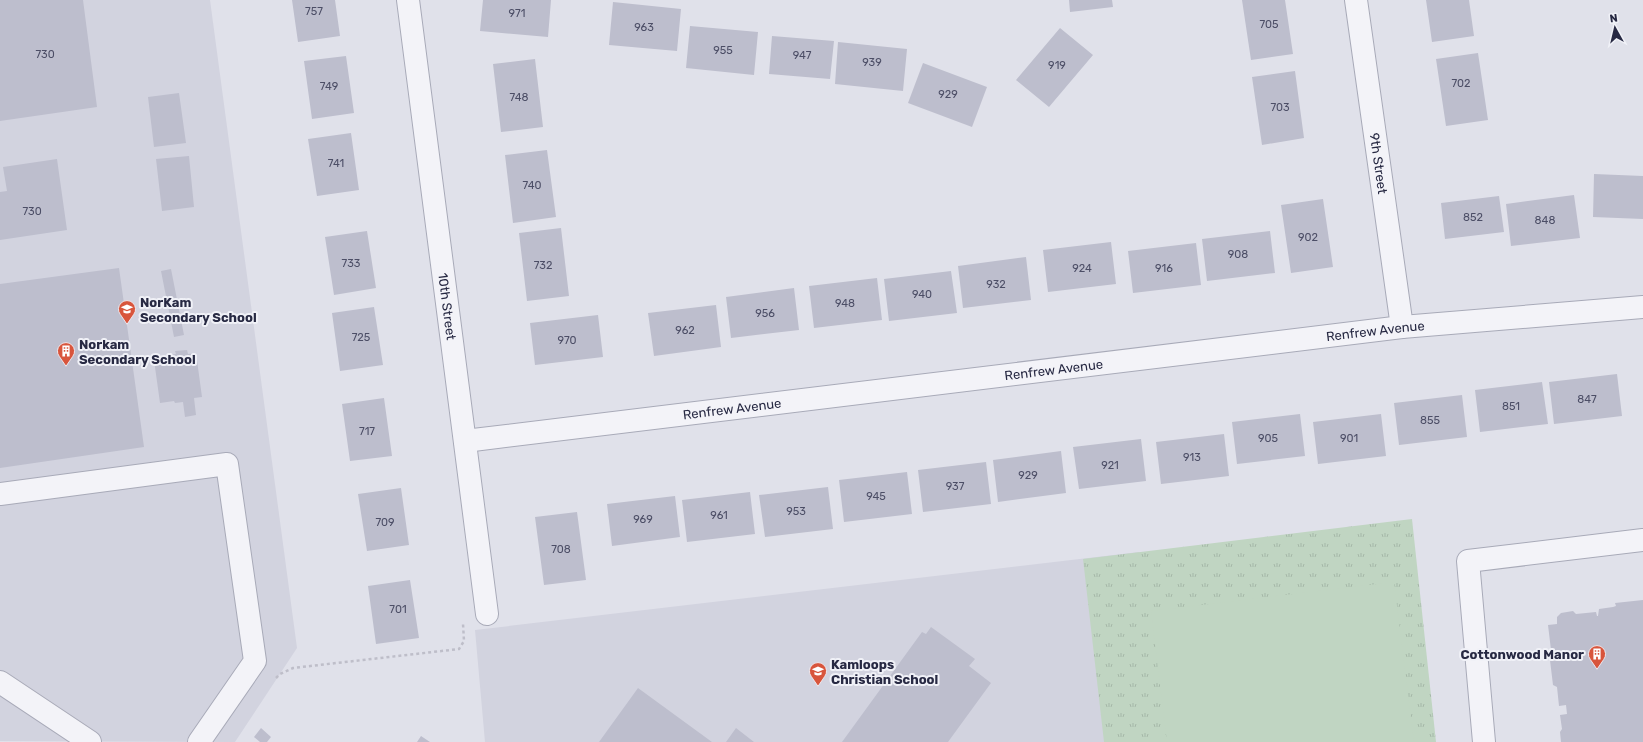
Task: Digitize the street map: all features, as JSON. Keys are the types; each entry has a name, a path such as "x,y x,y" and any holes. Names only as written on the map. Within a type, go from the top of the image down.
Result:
{"street":[{"name":"10th Street","path":"408,0 487,614"},
{"name":"9th Street","path":"1356,0 1402,328"},
{"name":"Renfrew Avenue","path":"465,441 1402,328 1643,307"},
{"path":"0,494 227,464 255,661 199,742"},
{"path":"1484,742 1468,561 1643,540"},
{"path":"0,682 90,742"}],"path":[{"path":"275,679 280,674 293,668 459,649 464,642 462,617 487,614"}],"shaded area":[{"name":"NorKam Secondary School","path":"0,0 210,0 297,648 235,742 0,741"},
{"name":"Kamloops Christian School","path":"1139,552 1162,742 485,742 475,630"}],"green space":[{"path":"1412,519 1436,742 1104,742 1083,559"},
{"path":"1394,582 1414,742 1167,742 1151,611"}],"building":[{"path":"0,0 83,0 97,107 0,121"},
{"path":"292,0 335,0 340,36 298,42"},
{"path":"483,0 551,0 548,37 480,31"},
{"path":"1069,0 1112,0 1113,7 1070,12"},
{"path":"1242,0 1285,0 1293,54 1251,60"},
{"path":"1426,0 1469,0 1474,36 1432,42"},
{"path":"613,2 681,9 677,51 609,45"},
{"path":"690,26 758,32 754,75 686,68"},
{"path":"1060,28 1093,55 1049,107 1016,80"},
{"path":"772,36 834,41 830,79 769,74"},
{"path":"838,42 907,49 903,91 835,84"},
{"path":"1478,53 1488,120 1446,126 1436,59"},
{"path":"346,56 354,113 312,119 304,61"},
{"path":"535,59 543,127 501,132 493,64"},
{"path":"923,63 987,87 972,127 908,103"},
{"path":"1295,71 1304,138 1262,145 1252,77"},
{"path":"179,93 186,143 154,147 148,97"},
{"path":"351,133 359,190 317,196 308,139"},
{"path":"547,150 556,217 513,223 505,155"},
{"path":"189,156 194,207 162,211 156,159"},
{"path":"57,159 67,230 0,240 0,192 7,191 3,167"},
{"path":"1594,174 1643,176 1643,219 1593,217"},
{"path":"1574,195 1580,238 1511,246 1506,204"},
{"path":"1499,196 1504,232 1445,239 1441,203"},
{"path":"1323,199 1333,267 1291,273 1281,205"},
{"path":"561,228 569,296 527,301 519,233"},
{"path":"367,231 376,288 334,295 325,237"},
{"path":"1270,231 1275,273 1207,281 1202,239"},
{"path":"1111,242 1116,284 1048,292 1043,250"},
{"path":"1196,243 1201,285 1133,293 1128,251"},
{"path":"1026,257 1031,300 963,308 958,266"},
{"name":"Norkam Secondary School","path":"119,268 144,447 0,468 0,284"},
{"path":"171,269 184,335 174,337 161,271"},
{"path":"951,271 957,313 889,321 884,279"},
{"path":"877,278 882,320 814,328 809,286"},
{"path":"794,288 799,330 731,338 726,297"},
{"path":"716,305 721,347 654,356 648,313"},
{"path":"374,307 383,365 340,371 332,313"},
{"path":"598,315 603,357 535,365 530,323"},
{"path":"187,350 188,354 196,353 202,397 194,398 196,415 185,417 183,402 175,403 174,401 160,403 154,360 169,358 169,355 176,354 175,351"},
{"path":"1617,374 1622,416 1554,424 1549,382"},
{"path":"1542,382 1548,424 1480,432 1475,390"},
{"path":"1462,395 1467,437 1399,445 1394,403"},
{"path":"384,398 392,456 350,461 342,404"},
{"path":"1300,414 1305,456 1237,464 1232,422"},
{"path":"1381,414 1386,456 1318,464 1313,422"},
{"path":"1224,434 1229,476 1161,484 1156,442"},
{"path":"1141,439 1146,481 1079,489 1073,447"},
{"path":"1061,451 1066,493 998,502 993,460"},
{"path":"986,462 991,504 923,512 918,470"},
{"path":"907,472 912,514 844,522 839,480"},
{"path":"828,487 833,529 765,537 759,495"},
{"path":"401,488 409,545 367,551 358,494"},
{"path":"750,492 755,534 687,542 682,500"},
{"path":"675,496 680,537 612,546 607,504"},
{"path":"577,512 586,580 544,585 535,517"},
{"path":"410,580 419,638 376,644 368,586"},
{"name":"Cottonwood Manor","path":"1643,600 1643,742 1561,742 1560,732 1562,729 1560,715 1567,714 1566,705 1559,706 1557,687 1553,685 1549,652 1551,652 1551,650 1548,625 1557,624 1557,617 1561,613 1573,611 1576,614 1596,612 1598,616 1599,609 1616,606 1615,603"},
{"name":"Kamloops Christian School","path":"931,627 975,659 969,666 991,683 948,742 842,742 922,632 926,634"},
{"path":"638,688 712,742 599,742"},
{"path":"261,728 271,737 267,742 260,742 254,737"},
{"path":"736,728 754,742 726,742"},
{"path":"421,736 430,742 417,742"}],"place":[{"name":"NorKam Secondary School","path":"127,324"},
{"name":"Norkam Secondary School","path":"66,366"},
{"name":"Cottonwood Manor","path":"1597,669"},
{"name":"Kamloops Christian School","path":"818,686"}]}
